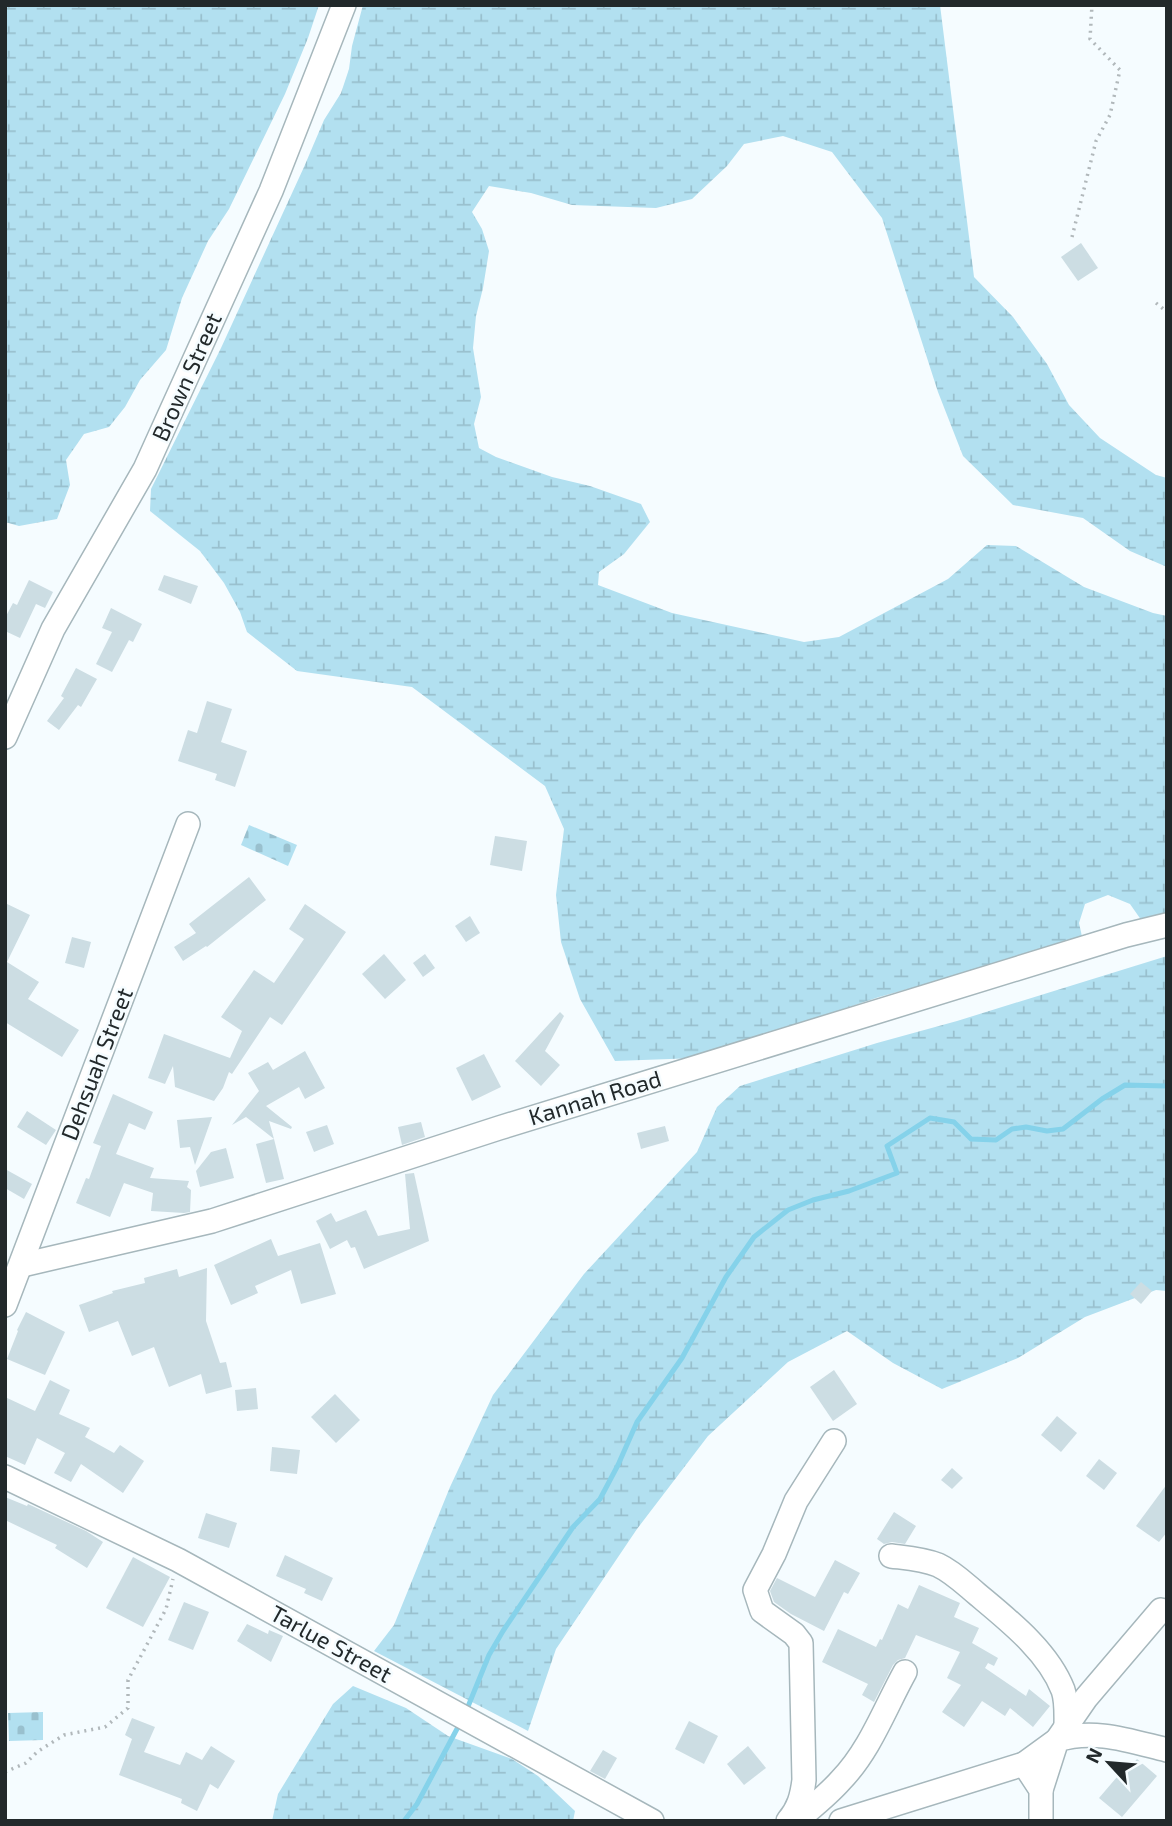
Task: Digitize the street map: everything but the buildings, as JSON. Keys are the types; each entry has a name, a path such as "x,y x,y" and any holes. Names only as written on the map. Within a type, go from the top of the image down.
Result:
{"street":[{"name":"Brown Street","path":"5,737 53,629 145,468 159,438 271,191 344,5"},
{"name":"Dehsuah Street","path":"5,1305 188,824"},
{"name":"Kannah Road","path":"22,1265 212,1221 499,1128 1126,935 1167,925"},
{"path":"788,1821 802,1796 804,1780 800,1643 794,1633 762,1611 755,1590 774,1554 796,1501 835,1441"},
{"name":"Tarlue Street","path":"5,1477 178,1560 652,1821"},
{"path":"841,1821 1024,1764 1062,1734 1064,1693 1057,1678 1035,1648 1012,1624 952,1573 921,1559 891,1556"},
{"path":"1041,1821 1041,1790 1062,1734 1086,1698 1161,1610"},
{"path":"796,1821 841,1780 857,1760 905,1672"},
{"path":"1062,1734 1105,1735 1167,1750"},
{"path":"1024,1764 1041,1790"}],"path":[{"path":"1072,237 1096,141 1110,115 1121,70 1090,39 1091,5"},
{"path":"1156,303 1167,312"},
{"path":"5,1772 26,1763 37,1752 64,1735 105,1727 128,1708 128,1680 166,1609 178,1560"}],"green space":[{"path":"5,5 319,5 285,94 229,209 208,241 182,298 166,350 140,380 125,407 109,427 84,434 66,460 70,485 57,519 19,526 5,522"},
{"path":"363,5 940,5 974,277 1013,317 1047,364 1069,405 1100,438 1156,475 1167,478 1167,567 1130,551 1083,518 1013,505 963,456 938,392 882,218 832,152 783,136 744,144 727,166 692,199 656,208 572,205 531,193 489,186 472,212 482,229 489,251 476,316 473,348 481,397 474,424 479,448 552,477 590,486 641,504 650,522 624,554 599,572 598,585 672,613 804,642 839,637 948,579 987,545 1016,546 1084,587 1167,616 1167,918 1144,924 1130,904 1108,895 1085,904 1079,923 1083,941 879,997 697,1058 615,1061 580,999 561,942 556,895 564,829 545,786 412,687 297,671 247,632 240,612 224,583 200,551 150,511 151,489 221,348 324,120 341,93"},
{"path":"249,825 297,845 288,866 241,845"},
{"path":"1167,956 1167,1291 1156,1290 1085,1317 1018,1358 942,1389 893,1363 847,1331 788,1362 708,1436 637,1529 556,1649 528,1731 374,1651 394,1625 450,1487 493,1395 584,1274 697,1152 717,1107 740,1086"},
{"path":"353,1686 406,1708 448,1736 512,1759 538,1776 575,1811 573,1821 272,1821 278,1794 333,1704"},
{"path":"43,1712 43,1740 9,1741 8,1713"}],"waterway":[{"path":"467,1709 489,1655 503,1631 573,1527 600,1499 637,1422 682,1358 726,1277 754,1237 788,1210 897,1173 887,1146 930,1118 954,1122 971,1139 996,1140 1012,1129 1063,1129 1125,1085 1167,1086"},
{"path":"404,1821 417,1804 458,1727"}]}
